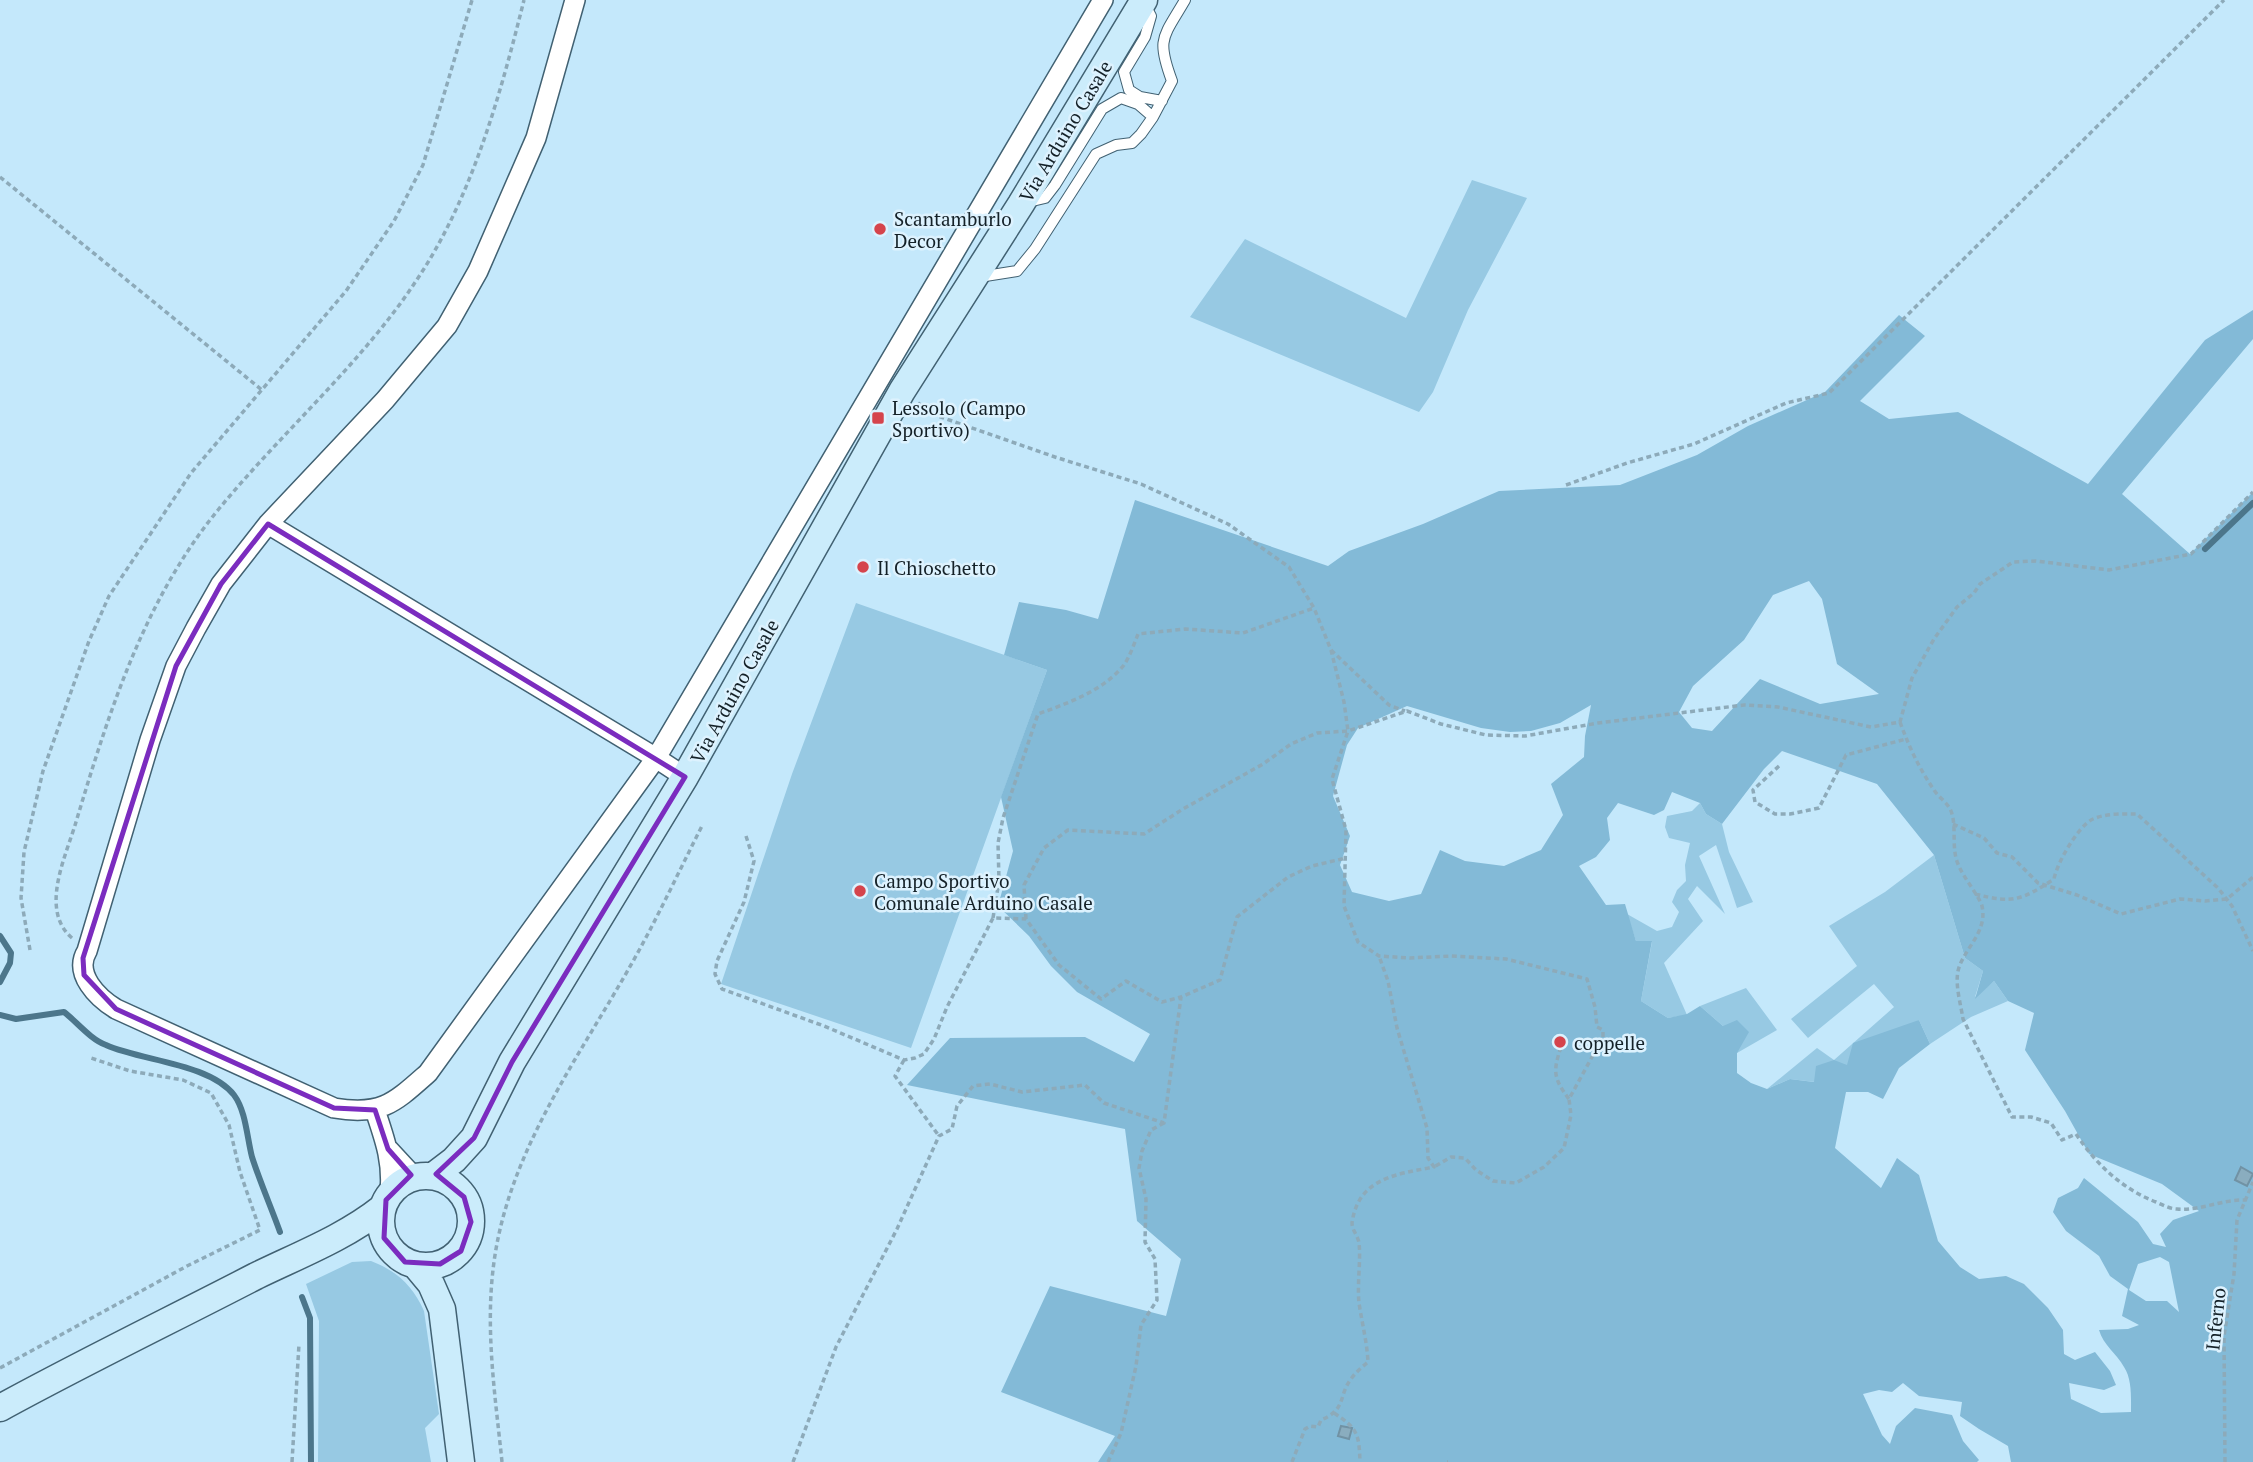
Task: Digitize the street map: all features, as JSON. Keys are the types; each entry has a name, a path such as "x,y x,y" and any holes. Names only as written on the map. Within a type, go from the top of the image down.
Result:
{"main road":[{"name":"Via Arduino Casale","path":"685,777 902,391 1021,204 1143,1"},
{"path":"0,1408 270,1269 324,1245 365,1222 402,1182 423,1177 453,1160 474,1138 512,1062 685,777"},
{"path":"464,1198 474,1138"},
{"path":"416,1266 440,1264 453,1258 466,1242 470,1230 470,1214 464,1198 455,1186 423,1177"},
{"path":"386,1200 380,1223 384,1238 397,1257 416,1266 431,1284 442,1309 461,1462"},
{"path":"324,1245 352,1238 384,1238"},
{"path":"442,1309 453,1258"}],"street":[{"path":"268,524 656,758 428,1073 403,1094 375,1110 334,1108 116,1009 103,1001 85,975 83,958 150,740 176,666 221,584 268,524 385,400 447,326 478,271 536,138 575,0"},
{"name":"Via Arduino Casale","path":"685,777 656,758 1103,0"},
{"path":"375,1110 392,1170 386,1200"},
{"path":"388,1149 423,1177"}],"lane":[{"path":"975,278 1017,271 1035,249 1096,154 1116,145 1132,143 1153,117 1172,81 1163,55 1163,38 1185,0"},
{"path":"1143,1 1151,16 1144,37 1124,72 1129,90 1140,97 1163,101"},
{"path":"1021,204 1045,198 1101,109 1121,98 1138,104 1153,117"}],"path":[{"path":"30,950 21,898 24,852 43,771 89,641 109,596 191,472 346,291 394,221 416,184 472,0"},
{"path":"87,951 68,935 57,916 55,909 60,877 104,730 143,629 182,559 218,510 352,361 417,281 467,184 505,76 524,0"},
{"path":"1566,485 1627,463 1694,444 1786,403 1829,393 2224,0"},
{"path":"0,177 262,390"},
{"path":"902,391 935,415 1141,484 1228,524 1289,567 1314,608 1331,650 1344,702 1348,731 1332,779 1346,830 1344,906 1359,942 1379,956 1506,959 1587,979 1595,1007 1597,1027 1602,1030 1603,1037 1569,1099"},
{"path":"2246,1200 2232,1200 2206,1208 2174,1210 2145,1198 2110,1175 2089,1154 2076,1134 2062,1140 2051,1123 2031,1117 2012,1117 1964,1019 1958,973 1962,960 1979,931 1982,904 1964,878 1955,856 1951,811 1935,793 1913,757 1900,722 1912,678 1934,639 1957,607 1980,584 2013,562 2036,561 2109,570 2190,554 2253,492"},
{"path":"746,836 754,862 744,902 717,961 715,974 722,989 824,1026 904,1060 924,1054 934,1040 947,1007 993,918 999,881 998,843 1003,818 1038,713 1099,687 1124,664 1138,635 1185,629 1243,633 1314,608"},
{"path":"1331,650 1389,705 1441,724 1486,735 1525,736 1598,723 1744,705 1778,707 1871,727 1900,722"},
{"path":"1346,858 1312,866 1288,877 1237,917 1220,979 1181,997 1162,1002 1126,981 1101,999 1059,965 1026,919 1024,886 1044,848 1068,830 1144,834 1183,808 1263,764 1291,744 1317,733 1348,731 1407,711"},
{"path":"1779,766 1753,790 1755,802 1775,814 1819,808 1846,755 1906,739"},
{"path":"1975,894 2010,901 2031,895 2054,879 2071,843 2091,820 2112,814 2137,814 2218,888 2227,899 2253,951"},
{"path":"1952,824 1984,838 1997,853 2012,857 2038,883 2121,914 2180,899 2227,899 2253,877"},
{"path":"502,1462 489,1325 495,1255 509,1194 533,1136 634,961 702,826"},
{"path":"993,918 1026,919"},
{"path":"1379,956 1388,981 1396,1028 1427,1128 1428,1158 1434,1167"},
{"path":"1164,1124 1181,997"},
{"path":"1292,1462 1305,1429 1310,1426 1318,1427 1321,1420 1334,1412 1343,1400 1349,1380 1368,1362 1359,1303 1359,1243 1352,1226 1361,1196 1370,1187 1394,1175 1434,1167 1451,1157 1465,1158 1476,1170 1493,1181 1516,1183 1544,1167 1564,1148 1572,1115 1569,1099 1558,1084 1554,1067 1562,1047"},
{"path":"0,1368 187,1266 260,1230 240,1172 229,1125 211,1093 183,1080 130,1071 90,1058"},
{"path":"904,1060 895,1076 939,1136"},
{"path":"793,1462 836,1347 897,1228 939,1136 952,1129 957,1106 973,1086 990,1084 1022,1091 1085,1085 1104,1103 1164,1124"},
{"path":"1108,1462 1121,1433 1136,1366 1141,1325 1157,1300 1155,1259 1145,1241 1146,1199 1139,1168 1142,1151 1151,1130 1164,1124"},
{"name":"Inferno","path":"2225,1462 2224,1336 2234,1274 2237,1220 2253,1182"},
{"path":"292,1462 299,1344"},
{"path":"1334,1412 1353,1425 1359,1437 1360,1462"}],"highlighted area":[{"path":"268,524 685,777 512,1062 474,1138 436,1174 464,1197 471,1222 461,1251 440,1264 405,1262 384,1238 386,1200 411,1175 388,1149 375,1110 334,1108 116,1009 84,975 83,958 176,666 221,584"}],"shaded area":[{"path":"1472,180 1527,198 1468,310 1433,392 1419,412 1190,317 1245,239 1406,318"},
{"path":"2253,310 2253,339 2122,494 2190,554 2253,492 2253,1462 2011,1462 2008,1446 1960,1416 1962,1402 1919,1396 1903,1383 1892,1392 1879,1390 1863,1394 1882,1435 1890,1444 1896,1426 1915,1408 1952,1415 1963,1441 1979,1460 1977,1462 1098,1462 1115,1436 1001,1392 1050,1286 1166,1316 1181,1259 1137,1221 1125,1129 907,1085 950,1038 1085,1037 1134,1062 1150,1034 1077,992 1051,966 1029,936 998,906 1013,851 1001,797 1047,670 1004,655 1019,602 1098,619 1135,500 1328,566 1349,551 1423,524 1499,491 1620,485 1697,455 1748,426 1825,392 1899,315 1925,336 1860,401 1889,419 1958,412 2088,484 2205,340","holes":["1809,581 1822,599 1837,664 1879,694 1820,704 1760,679 1712,731 1692,728 1679,712 1693,686 1744,640 1773,595","1591,705 1584,757 1551,784 1563,815 1541,850 1504,866 1465,861 1440,850 1421,894 1389,901 1352,892 1340,865 1350,836 1333,796 1347,745 1358,728 1407,706 1481,728 1510,732 1531,731 1560,723","1782,751 1877,784 1934,855 1965,958 1983,971 1975,999 1994,981 2008,1001 2034,1013 2025,1050 2089,1154 2162,1184 2199,1211 2173,1220 2160,1234 2166,1247 2153,1244 2138,1222 2084,1178 2078,1188 2058,1198 2053,1212 2066,1231 2099,1256 2110,1276 2128,1289 2122,1316 2139,1325 2128,1329 2099,1330 2127,1372 2131,1412 2101,1413 2071,1399 2069,1383 2104,1390 2116,1385 2110,1371 2095,1352 2075,1360 2064,1354 2063,1330 2048,1308 2024,1284 2006,1276 1979,1279 1960,1267 1938,1241 1919,1175 1897,1158 1881,1188 1835,1148 1846,1092 1868,1092 1883,1099 1899,1068 1930,1044 1919,1020 1853,1043 1847,1065 1834,1060 1816,1066 1814,1082 1790,1079 1767,1089 1751,1083 1737,1073 1737,1053 1749,1032 1737,1020 1723,1026 1700,1006 1687,1014 1668,1018 1641,1001 1652,941 1636,941 1625,904 1606,905 1579,866 1596,857 1610,840 1607,818 1618,803 1654,815 1664,810 1672,792 1700,803 1706,814 1722,824 1764,769","2160,1257 2169,1262 2179,1312 2167,1301 2146,1301 2129,1290 2138,1264"]},
{"name":"Campo Sportivo Comunale Arduino Casale","path":"856,603 1047,670 911,1048 721,984 792,774"},
{"path":"1700,803 1706,814 1722,824 1729,852 1753,902 1737,908 1716,845 1699,856 1725,914 1697,886 1688,899 1703,921 1664,963 1687,1015 1668,1018 1641,1001 1652,942 1636,941 1627,914 1657,931 1672,927 1679,912 1672,902 1677,890 1686,881 1685,865 1690,843 1669,838 1665,827 1667,816 1692,811"},
{"path":"1934,855 1965,958 1983,971 1975,997 1994,981 2008,1001 1971,1017 1930,1044 1919,1020 1847,1066 1815,1082 1790,1079 1767,1089 1817,1048 1834,1060 1894,1007 1874,984 1808,1038 1791,1019 1857,966 1829,926 1885,892"},
{"path":"1746,988 1777,1030 1737,1053 1723,1026 1700,1006"},
{"path":"371,1261 403,1280 424,1311 439,1414 425,1428 431,1462 318,1462 319,1321 306,1284 352,1262"}],"building":[{"path":"2241,1167 2253,1174 2247,1186 2235,1180"},
{"path":"1341,1426 1352,1428 1349,1439 1338,1436"}],"waterway":[{"path":"2205,549 2253,503"},
{"path":"0,936 11,953 10,963 0,982"},
{"path":"0,1015 16,1019 64,1012 89,1035 106,1045 192,1069 223,1084 238,1101 252,1157 280,1232"},
{"path":"302,1297 310,1318 311,1462"}],"place":[{"name":"Scantamburlo Decor","path":"880,229"},
{"name":"Lessolo (Campo Sportivo)","path":"878,418"},
{"name":"Il Chioschetto","path":"863,567"},
{"name":"Campo Sportivo Comunale Arduino Casale","path":"860,891"},
{"name":"coppelle","path":"1560,1042"}]}
